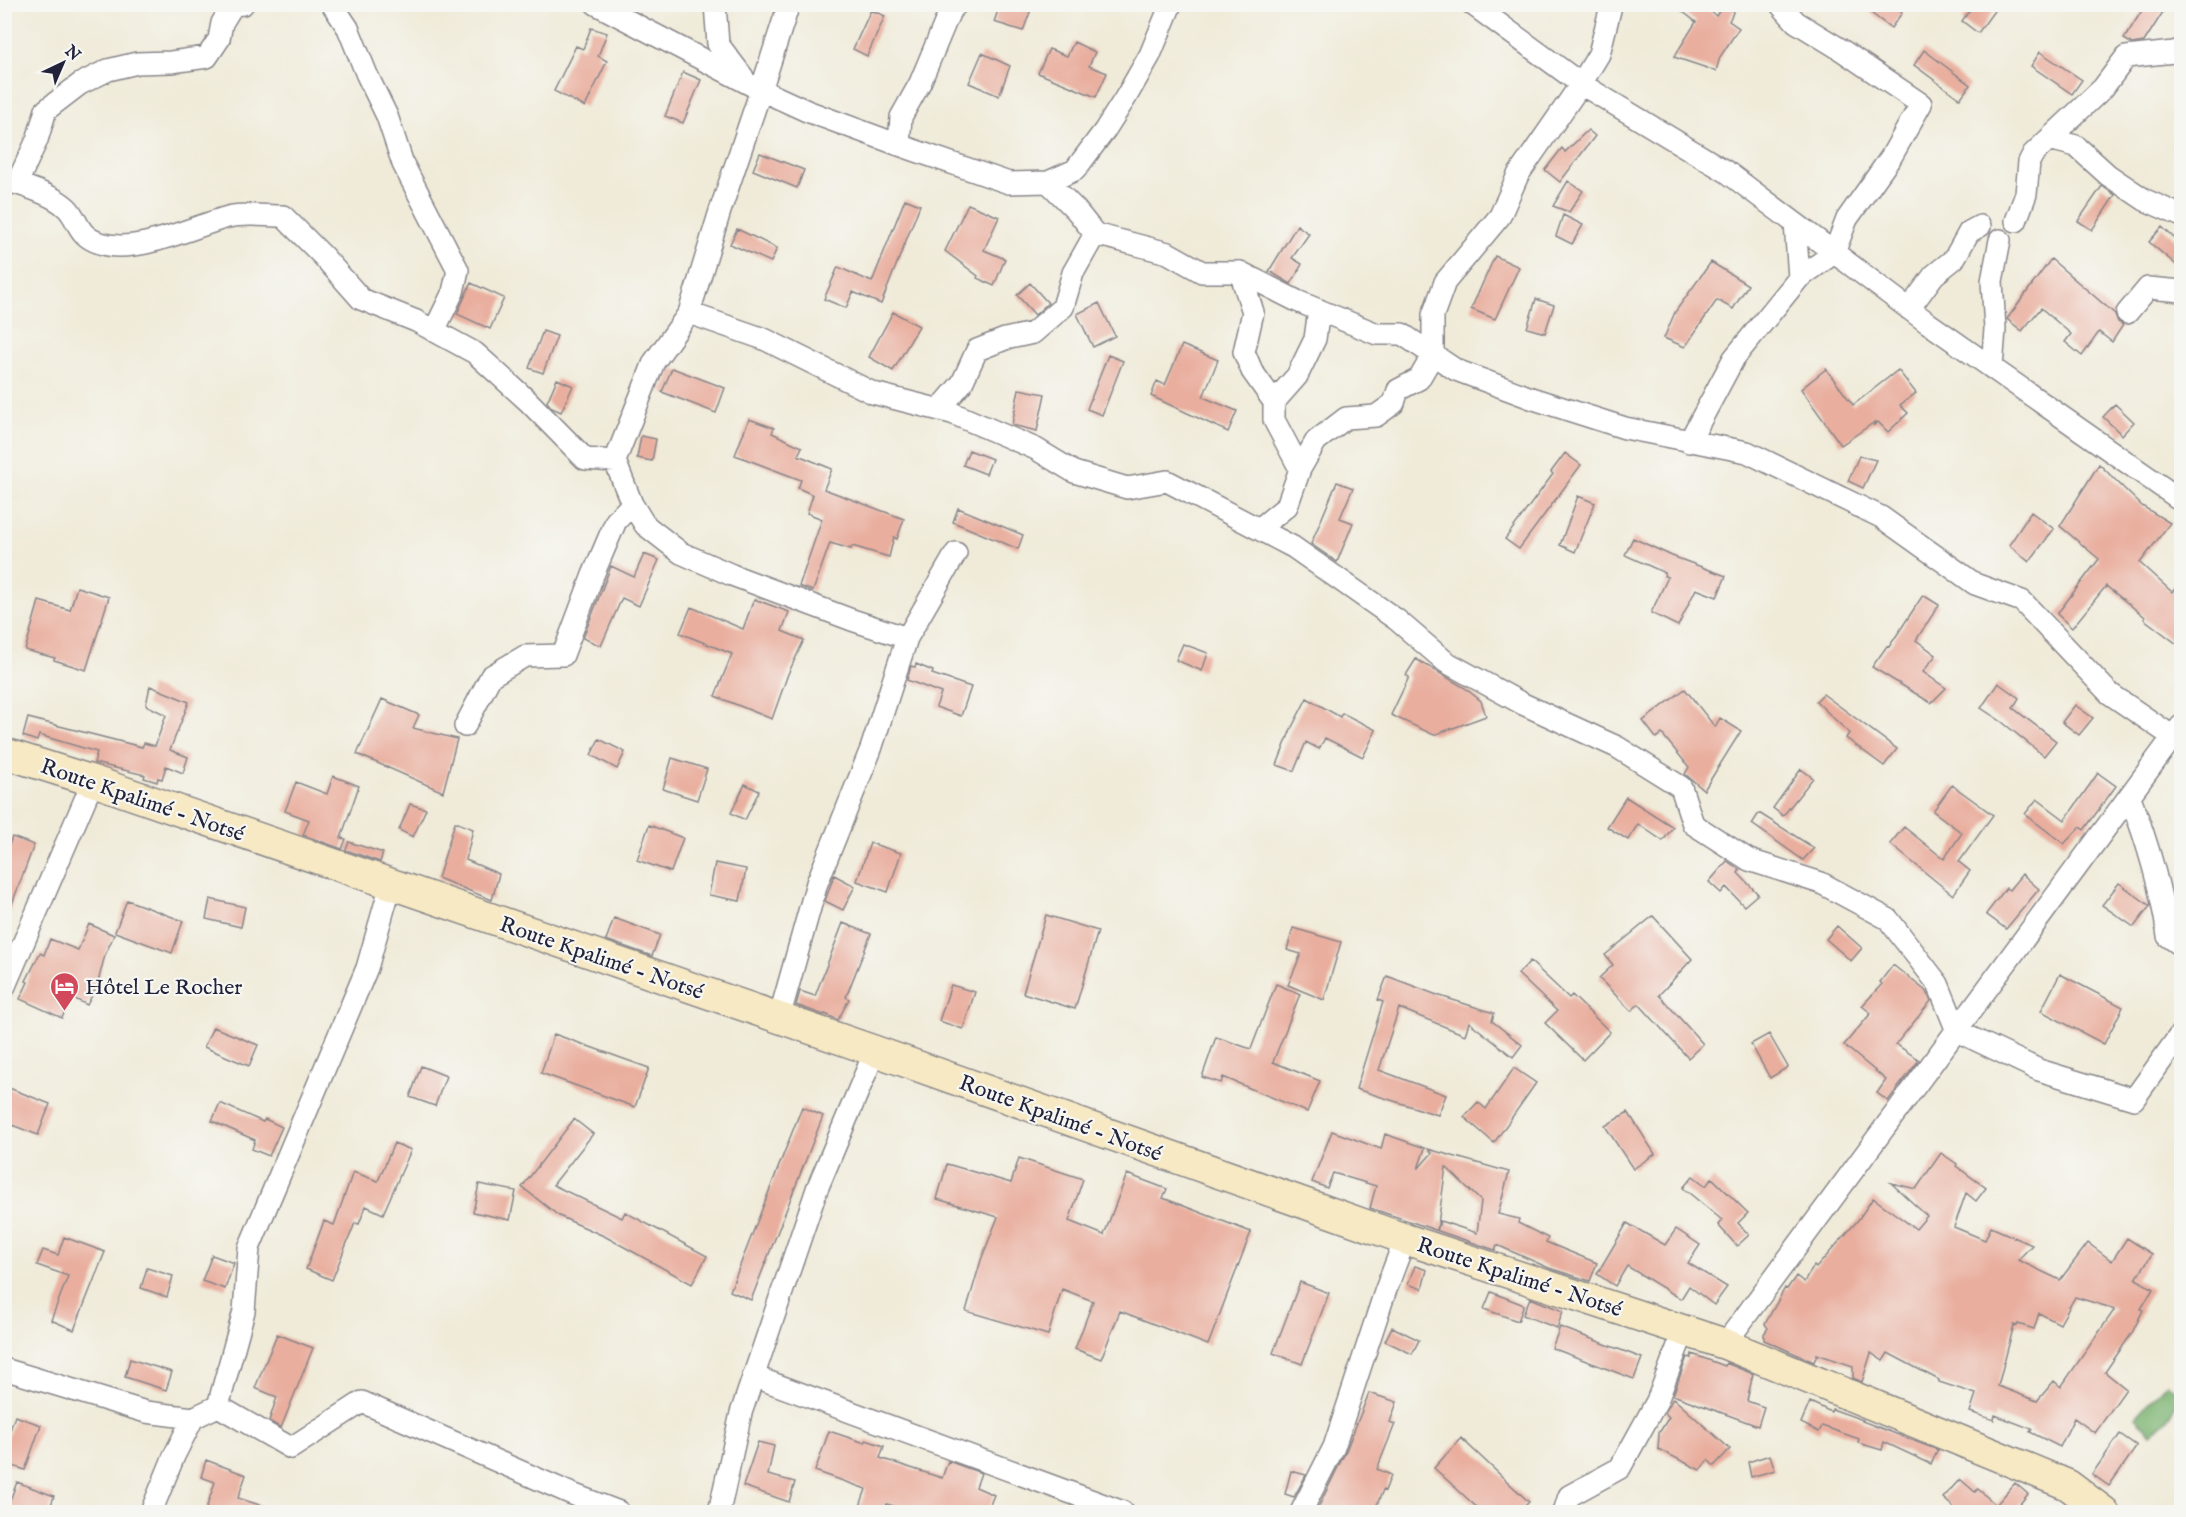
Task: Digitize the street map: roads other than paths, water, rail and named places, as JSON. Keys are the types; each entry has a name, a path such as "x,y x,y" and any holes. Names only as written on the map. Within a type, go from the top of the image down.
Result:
{"main road":[{"name":"Route Kpalimé - Notsé","path":"4,753 93,781 875,1051 1405,1239 1725,1344 2068,1485 2104,1512"}],"street":[{"path":"243,4 233,5 222,23 219,39 207,57 171,62 137,63 108,70 80,84 46,110 36,140 10,182 30,187 67,208 79,230 99,243 129,247 230,216 282,216 361,299 416,321 475,352 585,459 615,461"},
{"path":"332,4 348,28 387,116 403,164 458,270 453,292 434,331"},
{"path":"596,4 807,111 899,146 1008,183 1048,182 1075,170 1126,97 1150,55 1171,4"},
{"path":"715,4 718,44 754,86"},
{"path":"789,4 754,86 689,313 654,362 615,461 632,504 645,525 681,553 732,575 852,620 908,638"},
{"path":"899,146 901,117 920,83 950,11 957,4"},
{"path":"1472,4 1581,84 1727,172 1909,309 2181,501"},
{"path":"1259,529 1287,506 1300,469 1316,441 1346,418 1376,416 1394,404 1398,390 1419,380 1433,355 1433,315 1445,282 1500,216 1518,175 1599,54 1610,4"},
{"path":"1689,442 1734,358 1799,278 1834,253 1847,219 1891,156 1922,104 1796,22 1780,4"},
{"path":"2016,221 2026,194 2029,162 2033,154 2103,88 2127,57 2179,54"},
{"path":"2049,139 2076,146 2109,176 2145,200 2181,216"},
{"path":"1048,182 1076,210 1095,234 1168,253 1202,272 1240,272 1319,310 1377,334 1402,334 1456,370 1531,398 1625,428 1746,452 1881,517 1975,584 2022,601 2109,693 2179,735 2130,797 1725,1344"},
{"path":"1795,223 1799,278"},
{"path":"1909,309 1934,275 1954,259 1969,232 1980,226"},
{"path":"939,410 962,383 976,350 1005,339 1034,333 1063,307 1073,273 1095,234"},
{"path":"1992,368 1995,329 1992,281 2000,240"},
{"path":"1240,272 1253,312 1244,352 1252,371 1274,402 1274,420 1300,469"},
{"path":"2127,313 2148,288 2181,291"},
{"path":"1274,402 1298,376 1315,339 1319,310"},
{"path":"689,313 764,339 873,393 952,413 1036,449 1074,472 1127,488 1167,481 1293,547 1396,620 1446,662 1523,704 1617,747 1681,787 1693,824 1749,860 1821,883 1888,919 1938,984 1957,1031 2039,1070 2134,1099 2181,1032"},
{"path":"465,726 491,676 525,656 562,656 616,521 632,504"},
{"path":"779,1018 817,883 871,749 908,638 956,553"},
{"path":"4,988 93,781"},
{"path":"2130,797 2153,866 2168,936 2181,946"},
{"path":"4,1369 146,1412 193,1418 218,1406 243,1311 249,1248 368,968 391,884"},
{"path":"719,1512 741,1413 753,1376 818,1189 875,1051"},
{"path":"1301,1512 1334,1447 1405,1239"},
{"path":"1564,1512 1569,1496 1620,1468 1657,1401 1684,1330"},
{"path":"753,1376 1123,1512"},
{"path":"218,1406 291,1448 362,1402 572,1494 619,1512"},
{"path":"151,1512 174,1456 193,1418"}],"place":[{"name":"Hôtel Le Rocher","path":"64,1012"}]}
